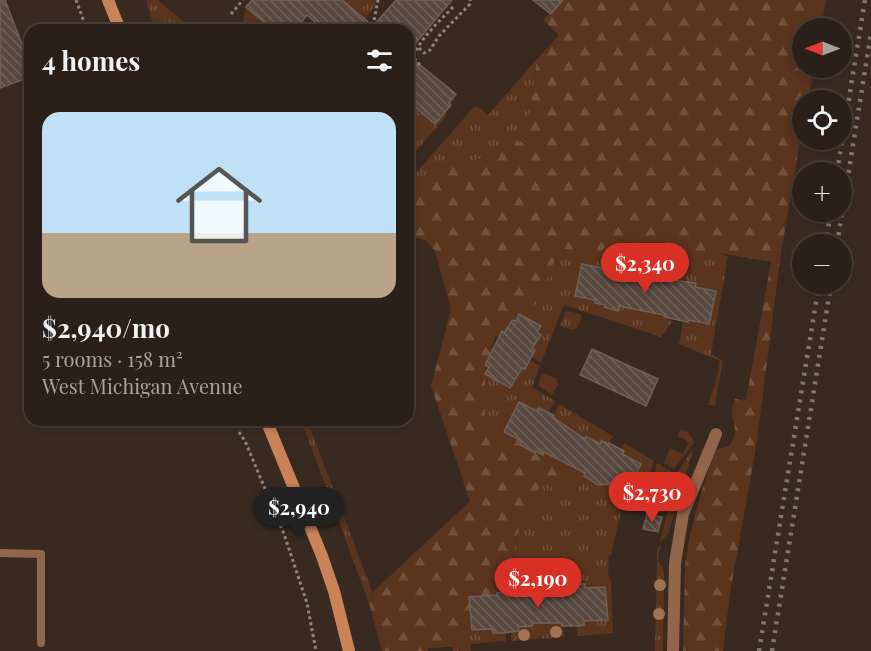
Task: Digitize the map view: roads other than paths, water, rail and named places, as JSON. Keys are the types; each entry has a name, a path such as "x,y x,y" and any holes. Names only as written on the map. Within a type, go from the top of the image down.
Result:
{"street":[{"path":"108,0 118,24"},
{"path":"268,426 322,556 334,591 349,651"},
{"path":"673,651 675,563 683,514 716,434"}],"lane":[{"path":"0,553 41,554 41,643"}],"railway":[{"path":"839,162 865,0"},
{"path":"839,234 871,33"},
{"path":"827,234 829,222"},
{"path":"759,651 817,294"},
{"path":"772,651 829,294"}]}
